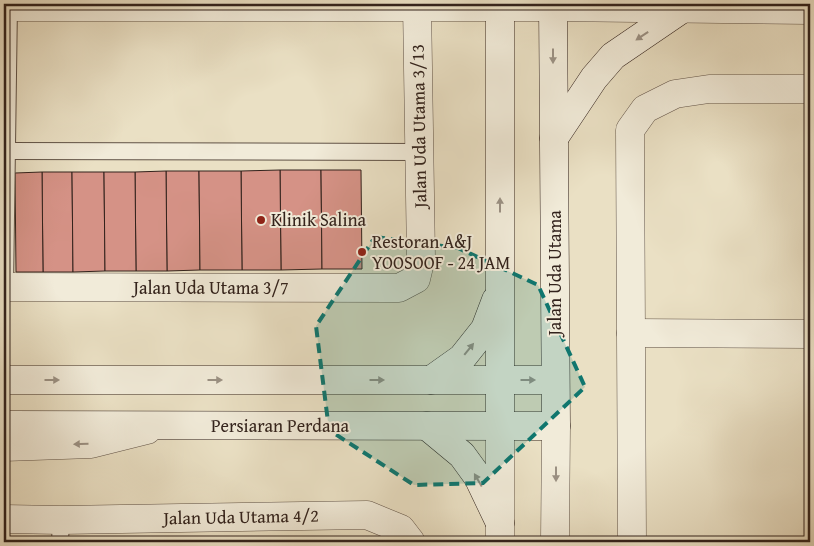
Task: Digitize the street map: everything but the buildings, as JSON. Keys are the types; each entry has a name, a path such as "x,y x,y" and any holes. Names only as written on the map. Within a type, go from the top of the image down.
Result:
{"street":[{"path":"7,6 676,6 810,10"},
{"name":"Jalan Uda Utama 3/13","path":"416,279 421,258 417,6"},
{"path":"500,6 500,533"},
{"name":"Jalan Uda Utama","path":"553,6 556,380 555,542"},
{"path":"554,138 594,78 613,56 676,6"},
{"path":"632,542 630,130 645,109 675,94 709,89 810,89"},
{"name":"Jalan Uda Utama 3/7","path":"5,287 399,288 416,279"},
{"path":"431,380 462,358 485,329 500,288"},
{"path":"631,333 810,334"},
{"path":"4,380 556,380"},
{"name":"Persiaran Perdana","path":"4,426 556,426"},
{"path":"4,447 91,444 163,426"},
{"path":"427,426 462,455 478,477 500,533"},
{"name":"Jalan Uda Utama 4/2","path":"4,519 61,531 367,515 401,529 411,542"}],"lane":[{"path":"5,287 7,6"},
{"path":"6,151 419,152"}],"highlighted area":[{"path":"375,237 458,248 538,285 585,387 483,483 414,485 329,430 316,326"}],"place":[{"name":"Klinik Salina","path":"261,220"},
{"name":"Restoran A&J YOOSOOF - 24 JAM","path":"362,252"}]}
